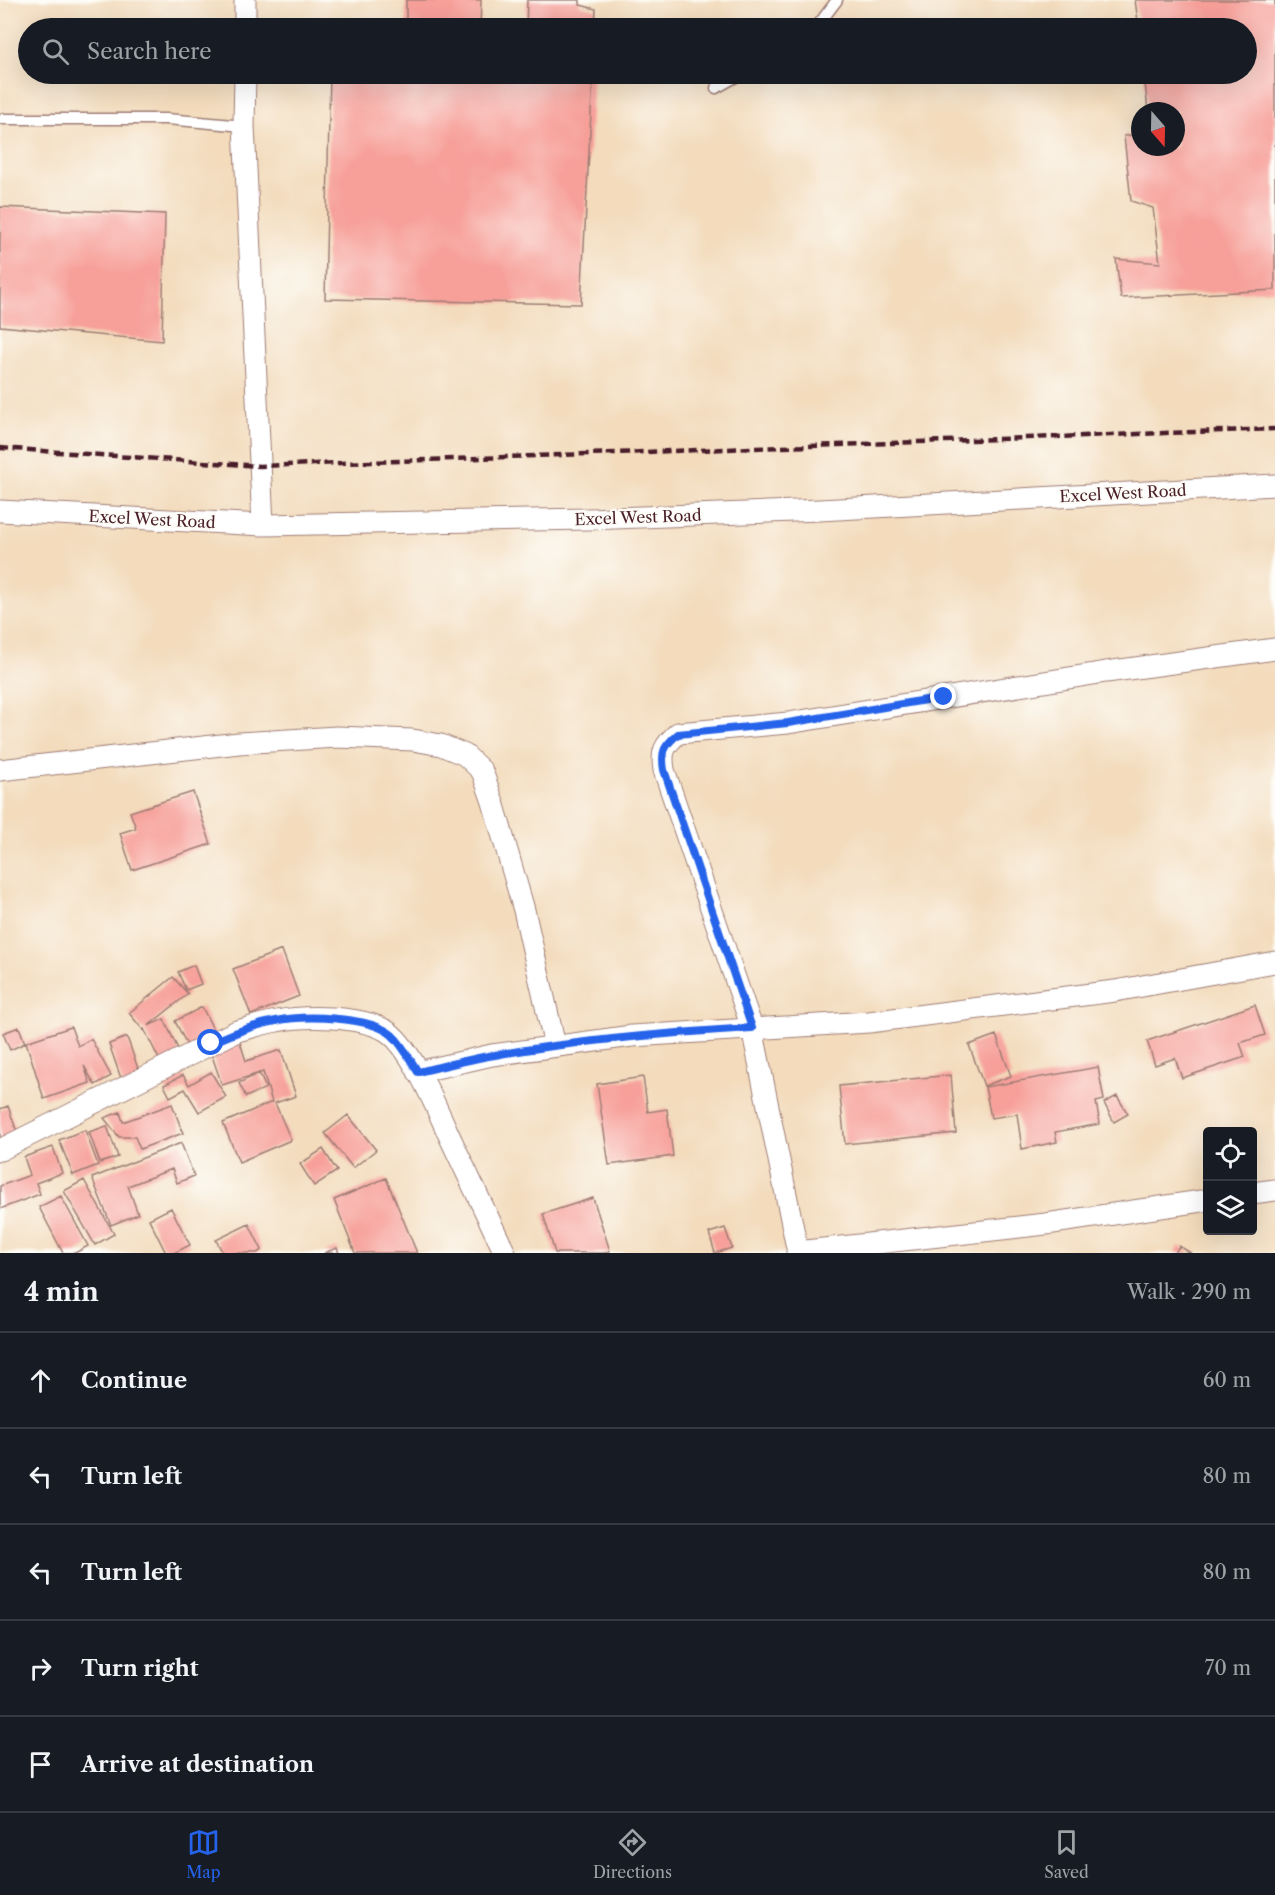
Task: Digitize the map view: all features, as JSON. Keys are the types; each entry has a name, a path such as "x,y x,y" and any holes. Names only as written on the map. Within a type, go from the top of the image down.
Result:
{"street":[{"path":"245,0 245,18"},
{"path":"244,84 244,126 263,525"},
{"name":"Excel West Road","path":"0,511 263,525 612,519 1275,485"},
{"path":"1203,1201 1046,1224 797,1253 752,1028 664,770 662,757 666,743 678,734 788,723 1106,672 1275,649"},
{"path":"0,770 239,743 337,737 413,740 441,745 465,754 482,771 493,802 524,910 555,1046"},
{"path":"418,1072 492,1055 632,1035 869,1022 1114,991 1275,962"},
{"path":"0,1150 237,1031 297,1018 349,1020 371,1024 393,1035 418,1072 506,1253"},
{"path":"1257,1192 1275,1190"}],"lane":[{"path":"824,18 837,0"},
{"path":"716,88 723,84"},
{"path":"3,119 167,119 244,126"}],"building":[{"path":"406,0 481,0 480,18 406,18"},
{"path":"527,0 580,0 580,5 596,9 596,18 526,18"},
{"path":"1135,0 1275,0 1275,290 1121,298 1116,259 1160,263 1153,208 1131,201 1124,136 1131,135 1131,156 1185,156 1185,102 1147,102 1145,84 1257,84 1257,18 1138,18"},
{"path":"330,84 592,84 581,304 325,299"},
{"path":"0,207 165,214 162,341 0,326"},
{"path":"193,792 211,844 132,870 120,833 136,828 130,812"},
{"path":"282,950 299,996 251,1015 233,969"},
{"path":"194,965 201,984 186,990 178,972"},
{"path":"173,977 188,994 148,1026 164,1019 183,1060 164,1069 144,1029 129,1013"},
{"path":"1255,1005 1265,1035 1240,1043 1245,1057 1182,1078 1175,1058 1155,1065 1147,1041"},
{"path":"202,1007 221,1045 239,1039 246,1061 281,1050 296,1096 275,1103 291,1140 239,1162 223,1123 272,1102 263,1072 222,1085 210,1050 194,1059 175,1021"},
{"path":"19,1027 25,1043 10,1050 3,1033"},
{"path":"71,1027 78,1046 91,1039 111,1076 95,1085 84,1066 90,1083 44,1099 26,1042"},
{"path":"996,1035 1011,1076 984,1086 969,1045"},
{"path":"127,1037 142,1080 124,1087 109,1044"},
{"path":"1098,1067 1104,1100 1096,1102 1100,1124 1055,1132 1057,1142 1022,1149 1017,1114 991,1118 985,1087"},
{"path":"211,1072 226,1097 199,1112 185,1089 170,1097 164,1085 183,1075 189,1085"},
{"path":"259,1073 266,1088 246,1097 239,1083"},
{"path":"951,1075 956,1133 845,1144 839,1086"},
{"path":"643,1077 648,1112 667,1109 673,1156 609,1165 597,1084"},
{"path":"1117,1096 1128,1114 1114,1122 1104,1103"},
{"path":"172,1104 183,1133 140,1149 135,1137 119,1137 104,1118 120,1112 123,1122"},
{"path":"8,1106 21,1144 0,1151 0,1109"},
{"path":"348,1115 376,1150 353,1168 325,1133"},
{"path":"107,1126 118,1157 100,1163 89,1132"},
{"path":"85,1130 98,1165 73,1175 59,1140"},
{"path":"181,1143 194,1176 177,1183 172,1169 128,1186 138,1214 111,1225 92,1178"},
{"path":"53,1147 62,1173 36,1183 40,1194 0,1209 0,1186 30,1175 24,1157"},
{"path":"323,1149 337,1171 314,1186 300,1164"},
{"path":"386,1178 417,1253 355,1253 334,1200"},
{"path":"84,1180 114,1234 95,1245 64,1191"},
{"path":"61,1196 88,1246 75,1253 63,1253 39,1207"},
{"path":"593,1198 610,1251 555,1253 543,1214"},
{"path":"171,1208 190,1245 174,1253 166,1253 149,1219"},
{"path":"249,1224 262,1250 257,1253 223,1253 216,1240"},
{"path":"725,1228 732,1248 715,1253 709,1233"},
{"path":"1179,1246 1191,1253 1175,1253"},
{"path":"337,1248 339,1253 324,1253"}],"railway":[{"path":"0,448 260,466 1275,429"}],"route":[{"path":"211,1043 237,1031 276,1021 297,1018 349,1020 371,1024 393,1035 418,1072 492,1055 632,1035 752,1028 664,770 662,757 666,743 678,734 788,723 944,697"}]}
